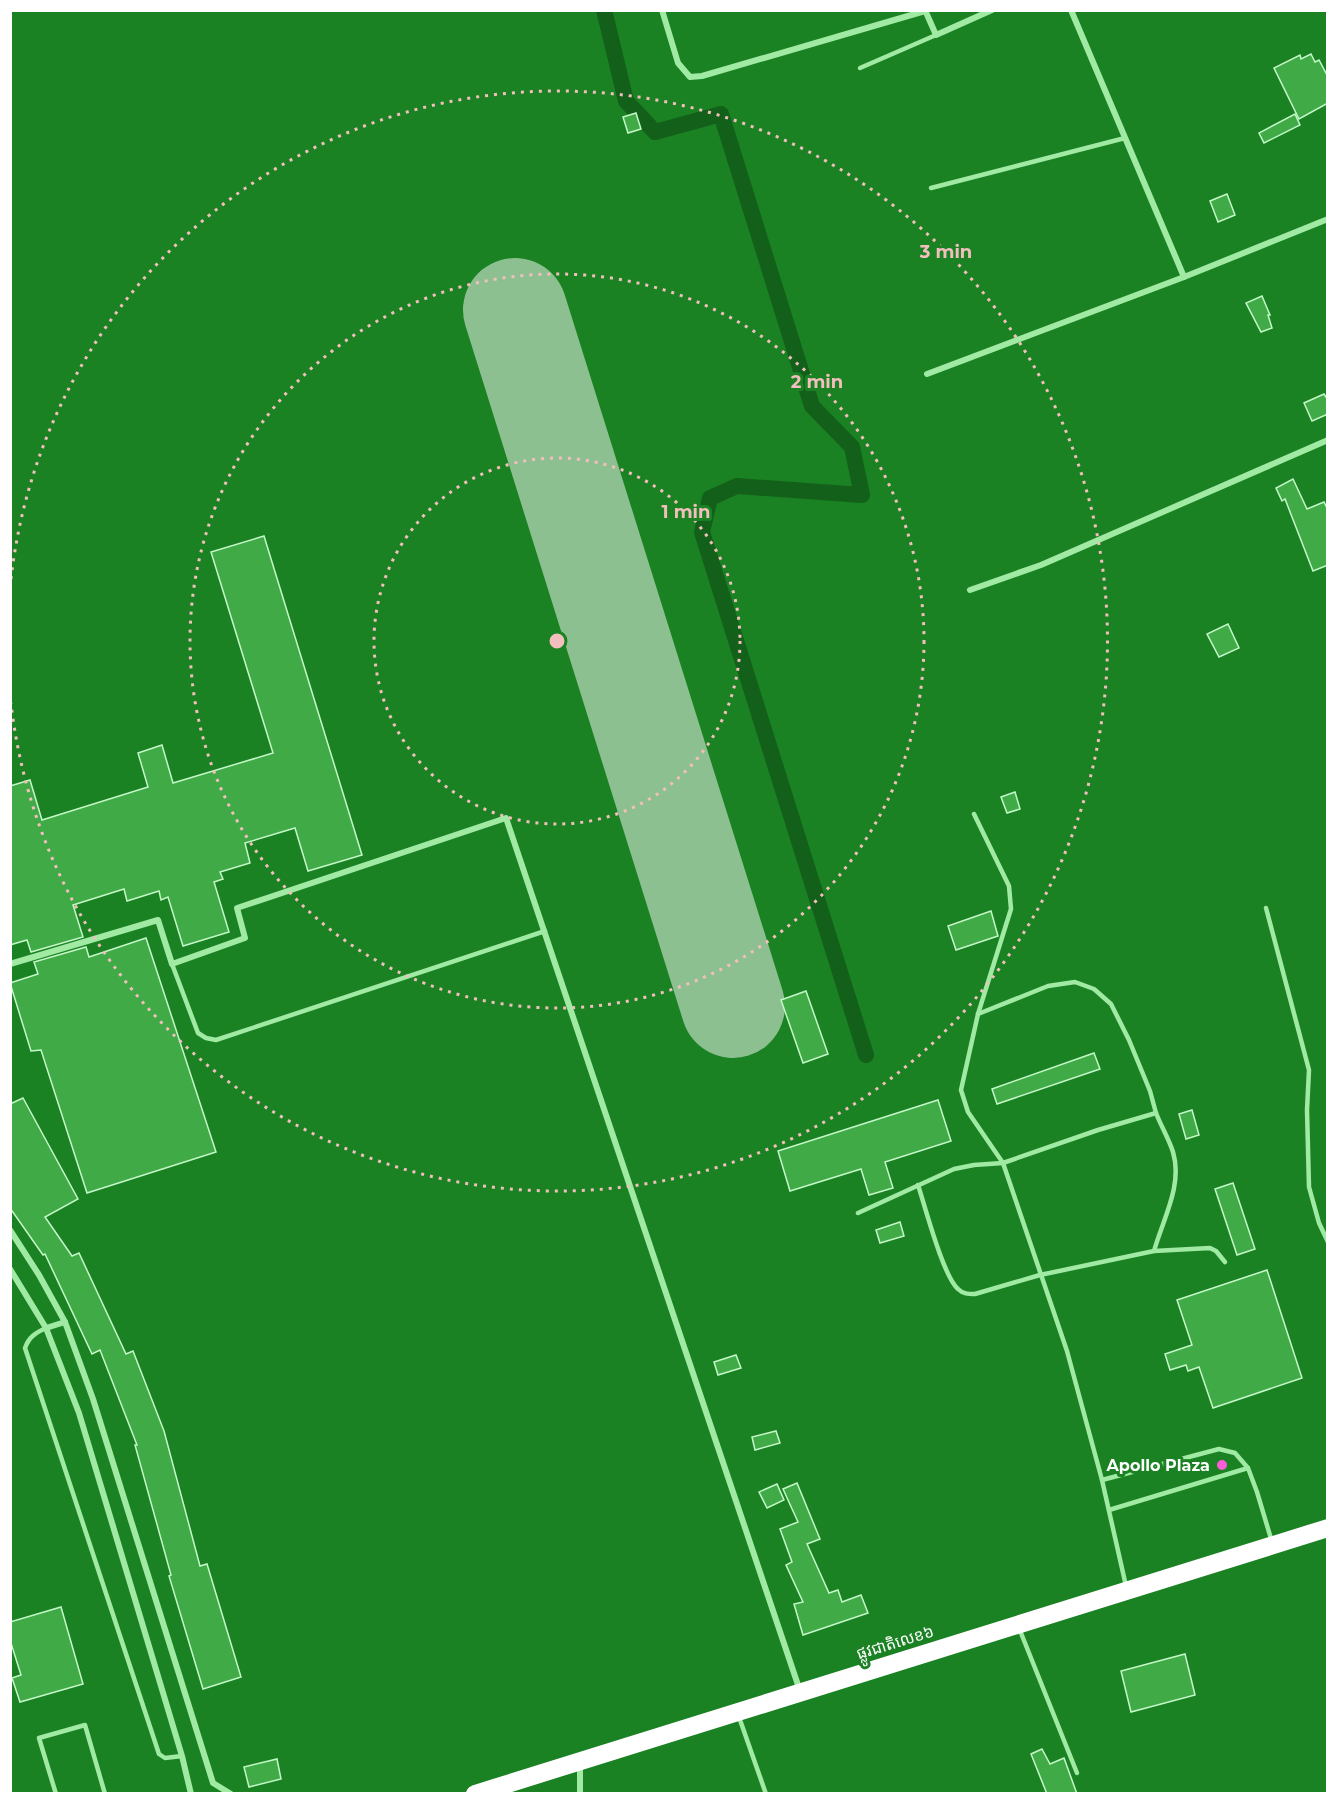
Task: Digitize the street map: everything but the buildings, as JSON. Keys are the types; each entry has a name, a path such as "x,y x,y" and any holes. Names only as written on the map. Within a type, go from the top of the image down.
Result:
{"highway":[{"name":"ផ្លូវជាតិលេខ៦","path":"475,1794 1327,1529"}],"street":[{"path":"662,10 678,63 690,77 702,76 925,11 936,35 992,10"},
{"path":"1071,10 1184,277"},
{"path":"927,374 1184,277 1328,219"},
{"path":"970,590 1041,566 1328,440"},
{"path":"10,964 158,920 172,964 245,938 237,908 506,818 801,1692"},
{"path":"10,1230 39,1275 65,1322 93,1399 213,1783 231,1794"},
{"path":"10,1269 46,1328 79,1413 182,1756 191,1794"},
{"path":"46,1328 65,1322"},
{"path":"580,1761 580,1794"}],"lane":[{"path":"860,68 936,35"},
{"path":"931,188 1125,138"},
{"path":"974,814 1009,886 1011,909 978,1014 962,1090 968,1112 1003,1163 1067,1351 1102,1480 1127,1591"},
{"path":"1266,908 1309,1070 1307,1110 1309,1187 1319,1223 1328,1242"},
{"path":"172,964 198,1033 216,1040 545,931"},
{"path":"978,1014 1048,986 1075,982 1094,989 1111,1004 1125,1031 1173,1152 1176,1171 1173,1192 1154,1251"},
{"path":"858,1214 954,1169 1003,1163 1098,1130 1156,1113"},
{"path":"918,1185 940,1254 956,1287 964,1293 975,1294 1040,1275 1154,1251 1210,1248 1216,1251 1225,1262"},
{"path":"46,1328 34,1334 28,1340 25,1348 159,1754 165,1758 182,1756"},
{"path":"1102,1480 1219,1449 1235,1453 1248,1468 1272,1545"},
{"path":"1109,1510 1248,1468"},
{"path":"1018,1624 1077,1773"},
{"path":"737,1712 766,1794"},
{"path":"56,1794 39,1738 85,1725 105,1794"}],"waterway":[{"path":"604,10 626,101 655,132 721,114 812,406 852,447 862,495 737,486 710,498 702,532 866,1055"}],"runway":[{"path":"515,310 733,1006"}],"place":[{"name":"Apollo Plaza","path":"1222,1465"}]}
